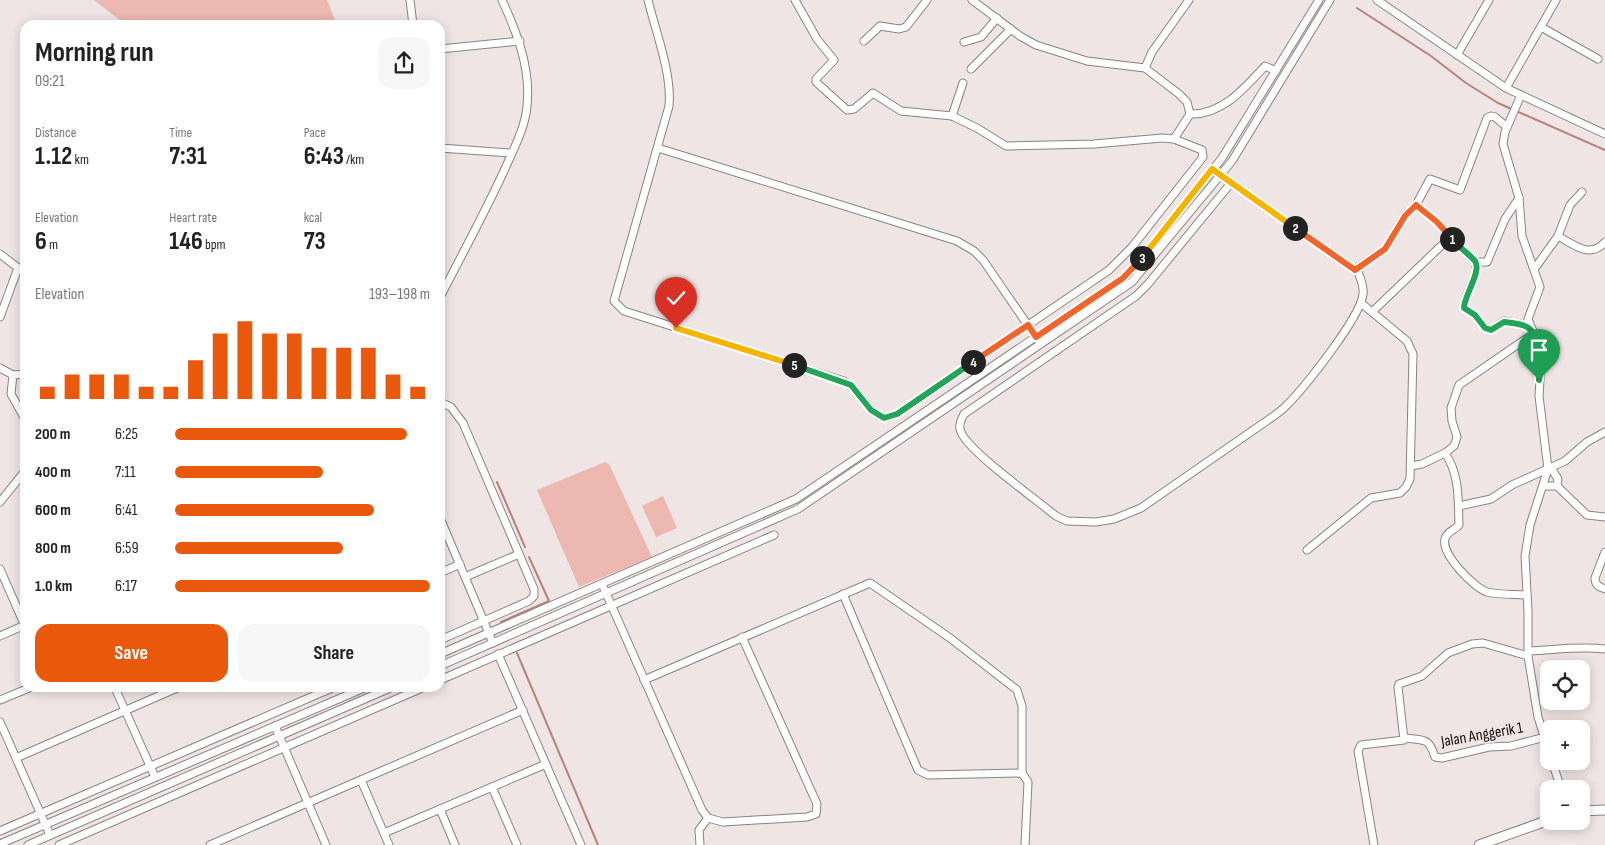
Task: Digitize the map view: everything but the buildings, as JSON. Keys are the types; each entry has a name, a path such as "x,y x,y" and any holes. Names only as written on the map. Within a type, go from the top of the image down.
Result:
{"main road":[{"path":"1590,811 1605,810"},
{"path":"1479,845 1540,823"}],"street":[{"path":"410,0 412,20"},
{"path":"445,287 482,217 512,153 523,126 527,106 526,72 520,41 502,0"},
{"path":"648,0 670,93 669,106 614,296 617,306 624,311 844,381 857,391 871,410 884,418 897,414 1119,262 1203,156 1202,150 1174,139 1162,138 1013,148 999,143 977,128 952,116 901,111 873,93 854,109 846,110 816,82 816,79 834,60 817,39 796,0"},
{"path":"864,41 880,26 899,29 906,27 927,0"},
{"path":"972,0 1036,45 1078,59 1144,68 1179,94 1186,102 1190,114"},
{"path":"1144,68 1152,52 1189,0"},
{"path":"445,652 796,499 1123,278 1134,268 1222,158 1318,0"},
{"path":"445,664 798,510 1132,282 1232,161 1330,0"},
{"path":"1377,0 1520,98 1605,134"},
{"path":"1506,88 1556,0"},
{"path":"1457,55 1487,1"},
{"path":"964,42 981,37 997,18"},
{"path":"1541,27 1598,59"},
{"path":"971,69 1011,29"},
{"path":"445,48 520,41"},
{"path":"1190,114 1200,114 1221,107 1265,66 1276,72"},
{"path":"952,116 962,83"},
{"path":"1520,98 1508,124 1503,144 1518,198 1522,236 1540,287 1528,315 1541,364 1539,396 1549,469 1528,534 1525,556 1529,654 1540,723"},
{"path":"1174,139 1190,114"},
{"path":"1355,270 1385,249 1405,216 1416,205 1430,179 1460,190 1487,118 1491,116 1496,117 1508,124"},
{"path":"445,148 512,153"},
{"path":"658,148 957,241 974,251 983,260 1041,345"},
{"path":"1212,169 1355,270 1361,279 1363,287 1361,303 1313,375 1285,407 1141,508 1114,519 1076,522 1067,521 1056,516 975,451 963,437 960,430 960,423 964,414 1136,296 1231,183"},
{"path":"1534,268 1558,236 1570,205 1582,192"},
{"path":"1416,205 1437,222 1476,262 1487,262 1505,219 1518,198"},
{"path":"1558,236 1590,251 1599,249 1605,242"},
{"path":"1372,312 1442,245"},
{"path":"0,254 18,268 1,313"},
{"path":"1476,262 1475,276 1464,301 1464,308 1475,315 1485,328 1491,330 1504,322 1521,324 1531,331"},
{"path":"1307,550 1371,498 1400,493 1406,487 1410,478 1413,354 1407,341 1361,303"},
{"path":"1411,466 1422,464 1445,453 1454,446 1457,437 1452,421 1451,408 1459,385 1531,331"},
{"path":"0,368 12,376 20,375"},
{"path":"12,376 10,394 20,411"},
{"path":"445,404 451,406 463,423 534,589 534,596 529,601 445,638"},
{"path":"1459,506 1491,499 1512,485 1565,461 1587,442 1605,432"},
{"path":"1445,453 1456,474 1459,506 1459,525 1446,535 1447,552 1469,580 1484,590 1527,595"},
{"path":"1549,469 1558,480 1557,486"},
{"path":"0,502 20,480"},
{"path":"1544,486 1557,486 1587,515 1605,516"},
{"path":"445,530 493,643"},
{"path":"445,678 774,535"},
{"path":"1605,552 1595,578 1595,583 1605,589"},
{"path":"465,577 519,554"},
{"path":"445,571 460,564"},
{"path":"0,569 20,615"},
{"path":"644,680 870,583 950,638 1017,690 1022,706 1022,773 1028,782 1024,845"},
{"path":"602,584 702,810 708,818 723,822 807,817 816,814 817,804 742,637"},
{"path":"843,594 918,770 928,775 1022,773"},
{"path":"0,636 20,628"},
{"path":"1374,845 1358,750 1361,745 1404,740 1399,684 1422,676 1448,653 1472,644 1483,643 1529,654 1578,646 1605,649"},
{"path":"498,654 581,845"},
{"path":"0,700 20,692"},
{"path":"117,692 155,777"},
{"path":"16,758 168,692"},
{"path":"0,831 323,692"},
{"path":"0,844 355,692"},
{"path":"28,845 381,692"},
{"path":"59,845 413,692"},
{"path":"210,845 523,710"},
{"path":"0,722 50,836"},
{"path":"275,726 326,845"},
{"name":"Jalan Anggerik 1","path":"1404,738 1425,740 1430,744 1435,757 1442,758 1473,750 1511,746 1540,738"},
{"path":"384,833 546,764"},
{"path":"361,780 389,845"},
{"path":"492,787 517,845"},
{"path":"440,810 455,845"},
{"path":"700,845 699,830 708,818"}],"shaded area":[{"path":"94,0 327,0 335,20 120,20"},
{"path":"605,462 609,464 652,557 579,587 537,490"},
{"path":"663,496 677,528 656,537 642,506"}],"waterway":[{"path":"1357,8 1431,56 1466,83 1498,103 1605,150"},
{"path":"497,482 525,547"},
{"path":"501,622 549,601 529,557"},
{"path":"517,653 598,845"}],"route":[{"path":"676,328 844,381 857,391 871,410 884,418 889,418 1028,325 1036,337 1123,278 1134,268 1212,169 1355,270 1385,249 1405,216 1416,205 1437,222 1468,256 1476,262 1475,276 1464,301 1464,308 1475,315 1485,328 1491,330 1499,323 1504,322 1521,324 1530,328 1536,339 1541,364 1539,380"}]}
